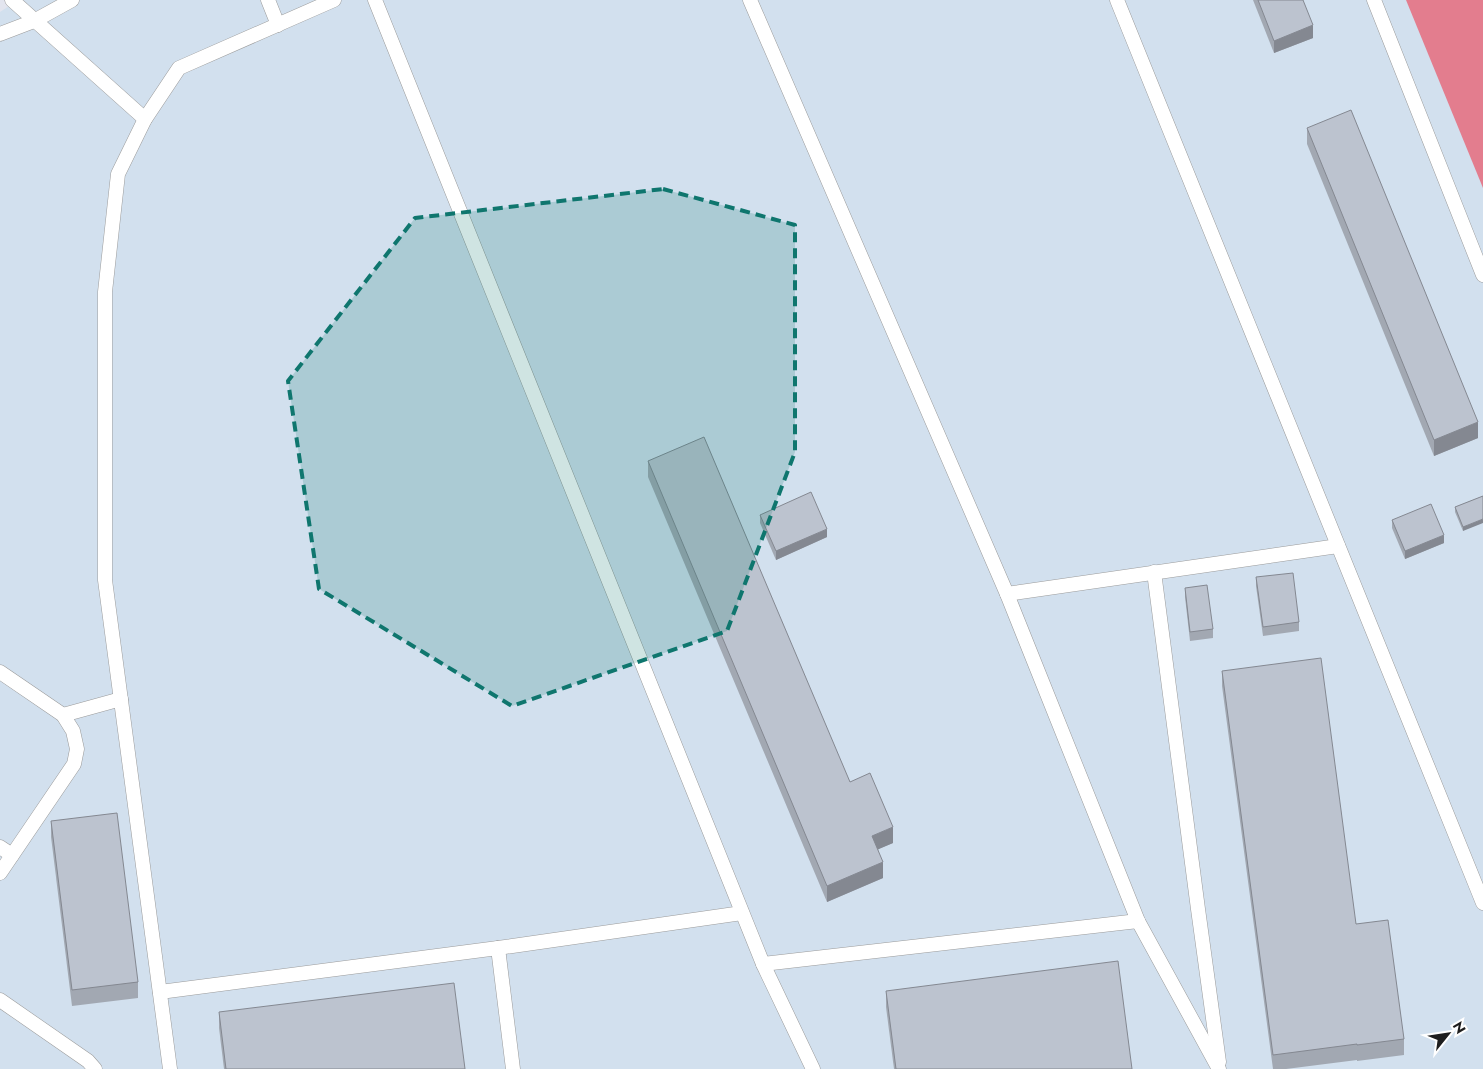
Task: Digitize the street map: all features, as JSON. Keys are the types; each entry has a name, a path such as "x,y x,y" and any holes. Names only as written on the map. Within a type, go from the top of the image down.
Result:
{"lane":[{"path":"12,0 145,119"},
{"path":"0,34 34,21 72,0"},
{"path":"268,0 278,25"},
{"path":"170,1069 105,580 105,292 118,174 145,119 179,68 334,0"},
{"path":"375,0 742,913 763,964 813,1069"},
{"path":"750,0 1007,594 1138,921 1219,1069"},
{"path":"1117,0 1483,903"},
{"path":"1374,0 1483,275"},
{"path":"1007,594 1338,546"},
{"path":"1154,572 1219,1069"},
{"path":"0,672 63,716 73,731 77,749 74,764 0,873"},
{"path":"63,716 121,699"},
{"path":"0,846 12,855"},
{"path":"160,992 498,948 742,913"},
{"path":"763,964 1138,921"},
{"path":"498,948 513,1069"},
{"path":"0,1000 88,1060 95,1069"}],"highlighted area":[{"path":"663,189 795,225 795,452 727,631 512,706 319,589 288,381 415,218"}],"shaded area":[{"path":"18,0 1483,0 1483,1069 0,1069 0,12"},
{"path":"1406,0 1483,0 1483,188"}],"building":[{"path":"1258,0 1303,0 1313,25 1274,41"},
{"path":"1351,110 1478,422 1434,440 1307,128"},
{"path":"704,437 850,782 870,773 893,827 872,836 883,862 827,886 648,461"},
{"path":"811,492 827,529 776,551 760,515"},
{"path":"1483,496 1483,519 1463,527 1455,507"},
{"path":"1431,504 1444,535 1405,551 1392,520"},
{"path":"1293,573 1299,622 1263,627 1256,577"},
{"path":"1207,585 1213,629 1190,632 1185,588"},
{"path":"1321,658 1356,924 1388,920 1404,1039 1273,1055 1222,671"},
{"path":"117,813 138,982 72,990 51,821"},
{"path":"1118,961 1132,1069 896,1069 886,991"},
{"path":"454,983 465,1069 226,1069 219,1012"}]}
